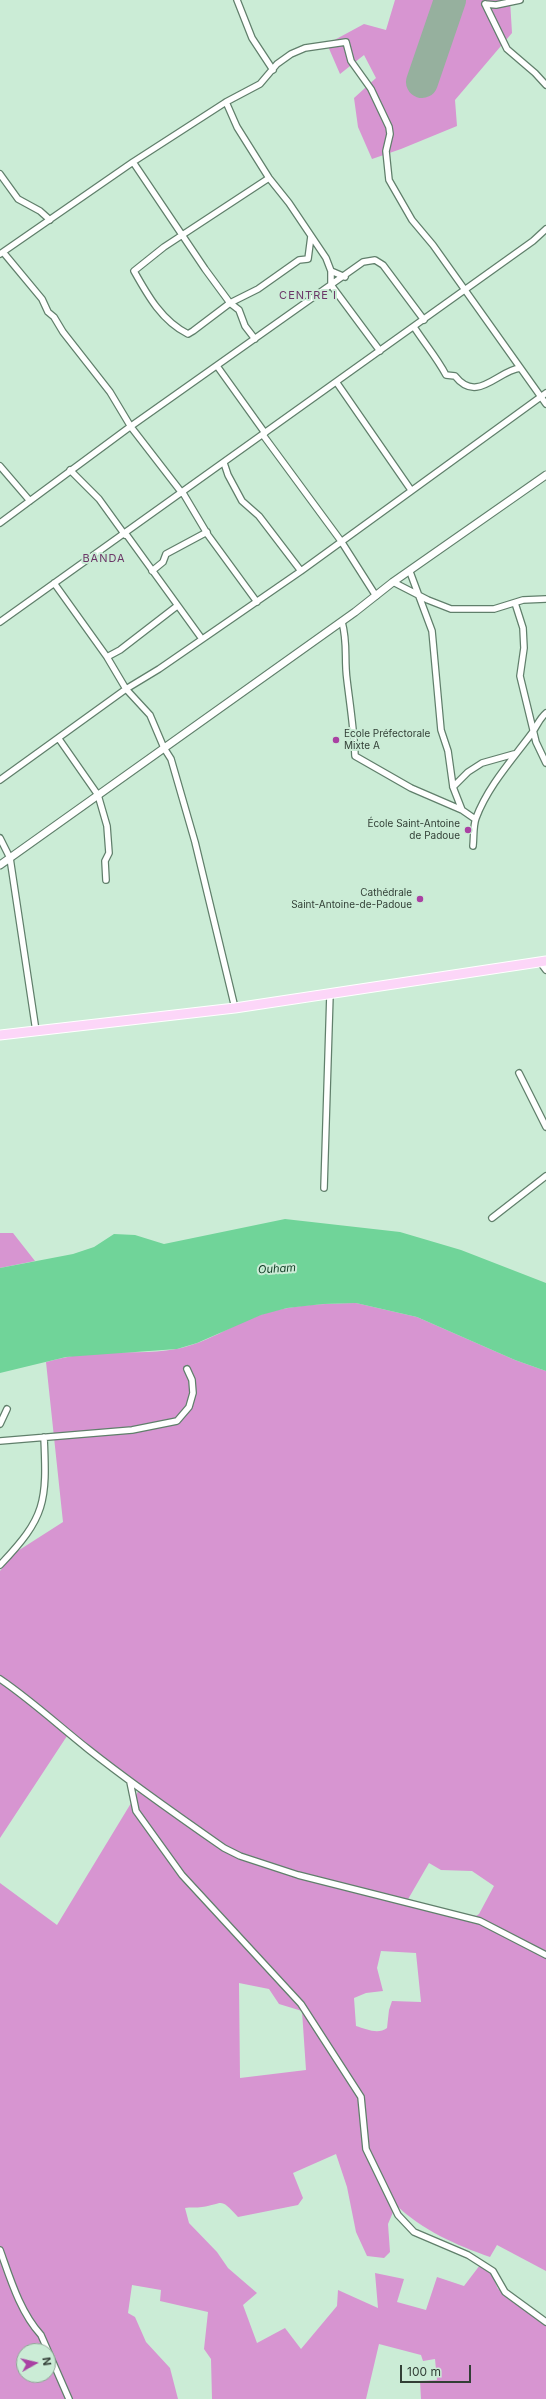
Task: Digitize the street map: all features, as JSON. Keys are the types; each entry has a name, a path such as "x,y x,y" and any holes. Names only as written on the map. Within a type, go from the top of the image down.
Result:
{"main road":[{"path":"0,1035 235,1008 543,962"}],"street":[{"path":"237,0 252,38 273,70"},
{"path":"520,0 496,5 485,4 507,50 535,73 546,85"},
{"path":"257,602 207,532 183,493 131,427 110,392 63,332 54,317 48,312 42,299 1,253 133,162 226,102 260,84 273,70 276,64 305,48 346,42 351,61 371,90 389,127 390,134 386,151 389,180 412,220 433,245 546,404"},
{"path":"226,102 237,127 269,178 289,203 326,258 331,271 331,286 380,351"},
{"path":"133,162 230,303 239,310 245,326 255,340"},
{"path":"0,174 18,199 40,211 50,220"},
{"path":"269,178 164,247 134,271 157,309 164,313 167,320 173,326 188,334 230,303 258,289 299,260 308,259 310,236"},
{"path":"0,622 337,383 533,241 546,229"},
{"path":"0,523 70,470 345,277 363,262 375,260 383,265 424,320"},
{"path":"331,271 345,277"},
{"path":"414,327 429,352 436,356 446,375 455,376 458,381 473,387 489,384 510,369 520,368"},
{"path":"217,366 341,541 376,596"},
{"path":"337,383 411,490"},
{"path":"0,780 59,739 126,689 257,602 546,393"},
{"path":"224,463 228,475 242,501 259,516 300,571"},
{"path":"0,466 30,501"},
{"path":"70,470 99,499 152,571 163,583 177,606 202,639"},
{"path":"0,866 342,622 393,582 410,572 546,475"},
{"path":"152,571 163,562 166,554 207,532"},
{"path":"410,572 432,631 441,730 448,751 453,787 462,810"},
{"path":"393,582 419,596 451,609 494,609 523,600 546,599"},
{"path":"54,583 107,657 126,689 150,715 164,748 172,760 179,782 235,1008"},
{"path":"515,603 523,628 524,648 520,676 533,732 546,764"},
{"path":"107,657 120,650 177,606"},
{"path":"342,622 347,639 346,678 354,727 355,756 411,788 462,810 475,819"},
{"path":"473,846 475,819 491,790 515,754 533,732 539,720 546,713"},
{"path":"59,739 98,795 107,826 109,852 105,861 106,880"},
{"path":"453,787 468,772 482,763 515,754"},
{"path":"0,838 10,858 36,1031"},
{"path":"543,962 546,970"},
{"path":"324,1188 330,994"},
{"path":"519,1073 546,1128"},
{"path":"492,1218 546,1176"},
{"path":"0,1441 132,1430 177,1421 189,1407 193,1394 192,1380 188,1369"},
{"path":"0,1424 7,1409"},
{"path":"0,1565 26,1537 40,1512 44,1494 44,1437"},
{"path":"0,1679 22,1694 66,1732 130,1782 224,1848 240,1856 298,1875 480,1921 546,1955"},
{"path":"130,1782 136,1811 182,1875 301,2004 361,2097 366,2148 398,2215 414,2232 468,2255 493,2271 505,2292 546,2322"},
{"path":"0,2250 15,2290 36,2329 41,2335 68,2399"}],"shaded area":[{"path":"395,0 510,0 512,33 455,100 457,126 372,159 358,127 354,98 376,78 364,55 340,74 327,44 364,24 386,30"},
{"path":"0,1233 13,1233 35,1261 0,1268"},
{"path":"356,1303 417,1317 515,1360 546,1371 546,2271 497,2245 490,2257 452,2242 417,2222 396,2205 388,2224 390,2252 384,2258 367,2256 356,2232 347,2187 336,2154 293,2173 303,2198 298,2205 238,2217 227,2206 221,2203 202,2207 185,2208 189,2223 217,2252 228,2268 257,2293 243,2305 257,2343 285,2328 301,2349 337,2306 338,2290 378,2308 375,2273 404,2279 397,2302 426,2310 437,2277 464,2286 480,2265 489,2268 498,2289 546,2320 546,2399 421,2399 420,2381 437,2380 435,2359 423,2361 421,2355 379,2344 366,2399 212,2399 211,2359 204,2349 208,2312 160,2301 161,2290 132,2285 128,2313 135,2317 146,2342 170,2368 178,2399 0,2399 0,1883 57,1925 139,1790 67,1736 0,1838 0,1571 13,1554 63,1522 46,1362 86,1354 157,1351 187,1347 260,1315 272,1311 308,1305","holes":["429,1863 441,1870 472,1871 494,1886 479,1914 476,1916 407,1901","381,1951 416,1953 421,2002 392,2001 389,2010 387,2028 376,2031 356,2026 354,1998 366,1993 383,1991 377,1968","239,1983 269,1989 279,2004 302,2011 306,2070 240,2078"]}],"water":[{"name":"Ouham","path":"285,1219 400,1232 461,1250 546,1283 546,1371 515,1360 417,1317 356,1303 323,1304 287,1308 261,1315 197,1343 177,1349 66,1357 0,1373 0,1268 73,1254 94,1247 114,1234 135,1235 164,1244"}],"runway":[{"path":"422,82 450,0"}],"place":[{"name":"Ecole Préfectorale Mixte A","path":"336,740"},
{"name":"École Saint-Antoine de Padoue","path":"468,830"},
{"name":"Cathédrale Saint-Antoine-de-Padoue","path":"420,899"}],"district":[{"name":"CENTRE I","path":"308,296"},
{"name":"BANDA","path":"104,559"}]}
